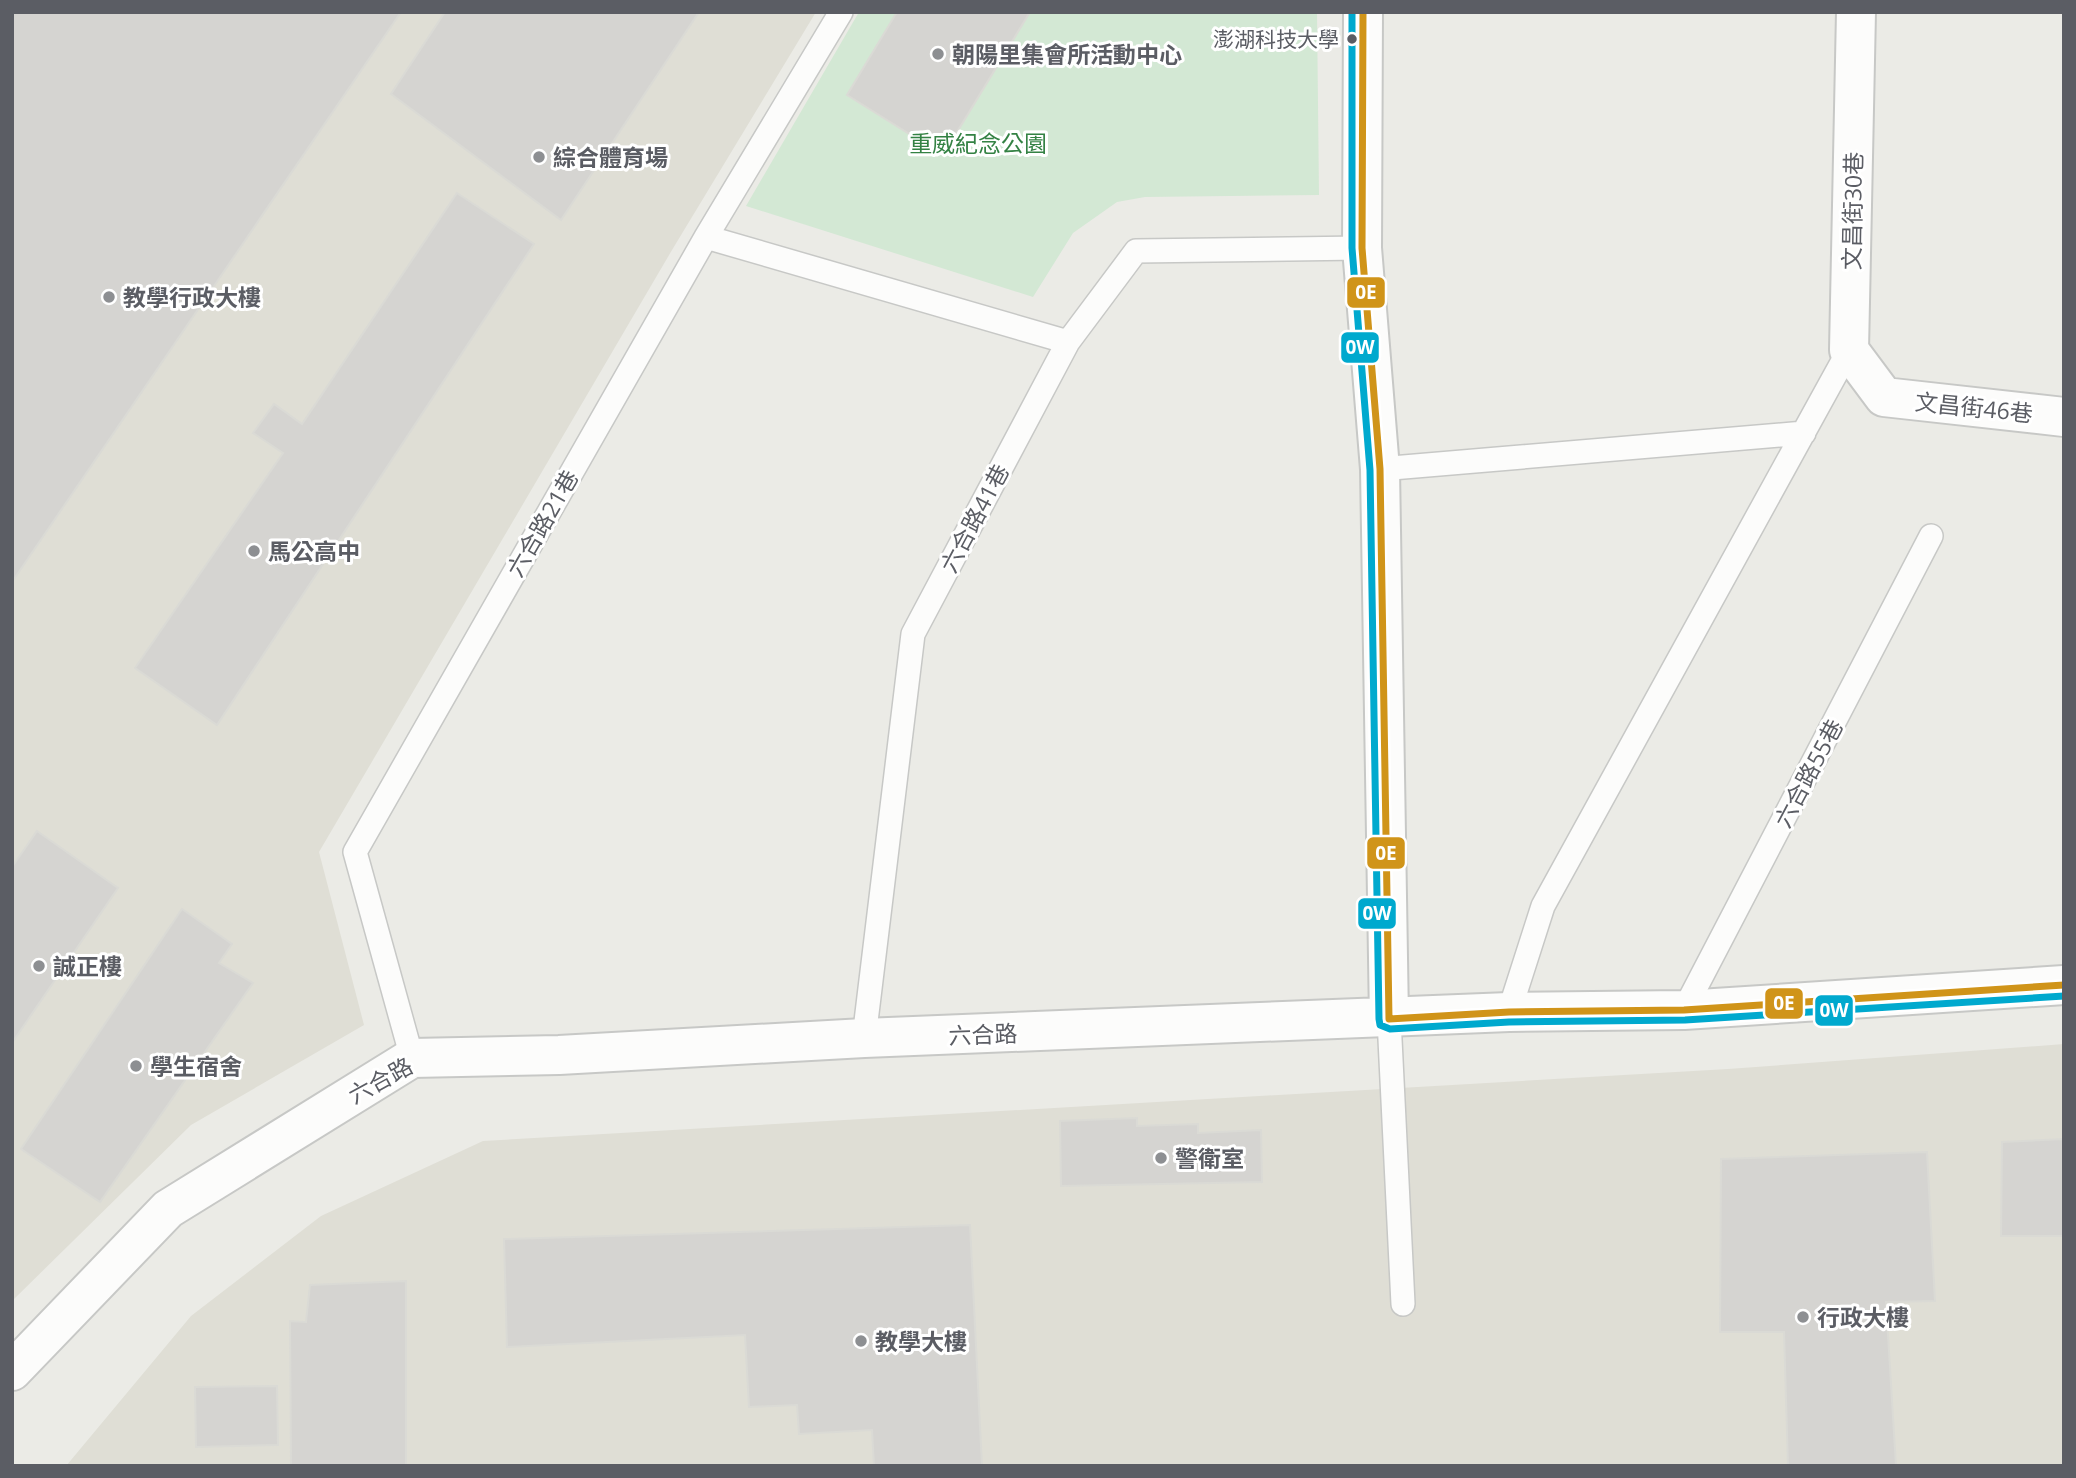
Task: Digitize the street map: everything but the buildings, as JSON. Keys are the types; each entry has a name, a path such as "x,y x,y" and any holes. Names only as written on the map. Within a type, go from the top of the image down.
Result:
{"street":[{"path":"1363,12 1362,248 1380,469 1389,1019"},
{"name":"文昌街30巷","path":"1849,350 1856,12"},
{"name":"文昌街46巷","path":"1849,350 1884,397 2064,417"},
{"name":"六合路","path":"12,1371 167,1209 412,1058 559,1055 864,1038 1389,1019 1509,1012 1684,1010 2064,985"}],"lane":[{"name":"六合路21巷","path":"412,1058 355,852 706,237 841,12"},
{"path":"706,237 1068,342"},
{"name":"六合路41巷","path":"864,1038 913,634 1068,342 1136,251 1362,248"},
{"path":"1509,1012 1543,906 1849,350"},
{"path":"1380,469 1804,433"},
{"name":"六合路55巷","path":"1684,1010 1931,536"},
{"path":"1389,1019 1402,1304"}],"shaded area":[{"name":"馬公高中","path":"12,12 816,12 672,250 319,852 364,1025 191,1125 12,1301"},
{"path":"2064,1044 2064,1466 66,1466 191,1316 321,1216 483,1141 1728,1069"}],"green space":[{"name":"重威紀念公園","path":"859,12 1317,12 1319,195 1145,197 1117,202 1073,233 1033,297 746,206"}],"transit line":[{"name":"0W","path":"1352,12 1352,248 1370,470 1380,1025 1390,1029 1509,1022 1685,1020 2064,996"},
{"name":"0E","path":"1363,12 1362,248 1380,469 1389,1019 1509,1012 1684,1010 2064,985"}],"place":[{"name":"澎湖科技大學","path":"1352,39"},
{"name":"朝陽里集會所活動中心","path":"938,54"},
{"name":"綜合體育場","path":"539,157"},
{"name":"教學行政大樓","path":"109,297"},
{"name":"馬公高中","path":"254,551"},
{"name":"誠正樓","path":"39,966"},
{"name":"學生宿舍","path":"136,1066"},
{"name":"警衛室","path":"1161,1158"},
{"name":"行政大樓","path":"1803,1317"},
{"name":"教學大樓","path":"861,1341"}]}
